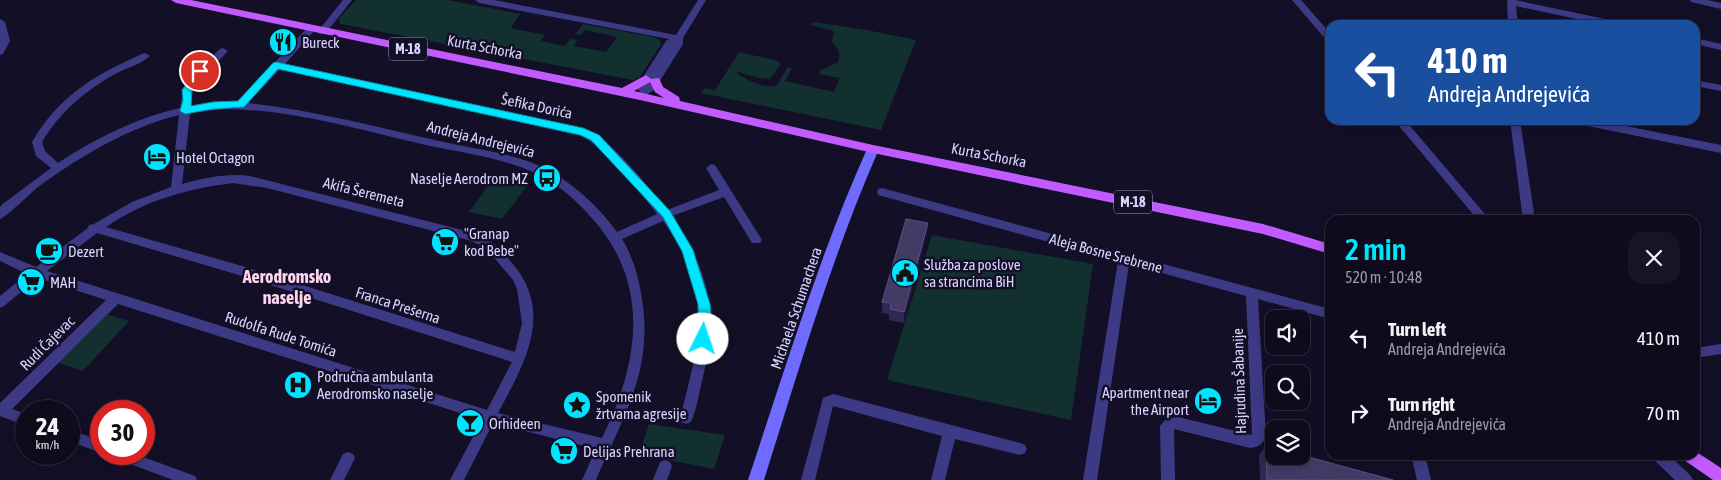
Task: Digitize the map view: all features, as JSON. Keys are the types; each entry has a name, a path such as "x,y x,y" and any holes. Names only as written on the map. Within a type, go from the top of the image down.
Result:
{"main road":[{"name":"Kurta Schorka","path":"176,0 316,31 624,92 873,150 1264,229 1325,247"},
{"path":"624,92 651,80 663,93 683,105"},
{"name":"Michaela Schumachera","path":"756,480 812,306 853,194 873,150"},
{"path":"1696,460 1721,477"}],"street":[{"path":"241,105 276,65 316,31 348,0"},
{"path":"479,0 678,38"},
{"path":"640,96 651,88 651,80 669,43 678,38 702,0"},
{"path":"1296,0 1325,33"},
{"path":"1694,0 1721,6"},
{"path":"1513,20 1511,1 1596,20"},
{"path":"0,22 5,41 0,52"},
{"path":"1700,42 1721,47"},
{"path":"176,189 190,83 223,50"},
{"path":"58,168 40,153 37,142 56,113 91,82 146,56"},
{"name":"Šefika Dorića","path":"276,65 583,132 595,138 666,214 688,250 704,304 706,321 701,358 686,418"},
{"path":"1700,84 1721,88"},
{"name":"Andreja Andrejevića","path":"0,215 18,197 58,168 119,133 150,120 213,106 241,105 324,118 499,159 541,172 574,195 616,237 625,255 632,277 638,316 639,353 632,383 589,480"},
{"path":"1403,125 1480,215"},
{"path":"1516,125 1528,215"},
{"path":"1603,125 1721,149"},
{"path":"711,168 756,240"},
{"name":"Akifa Šeremeta","path":"0,303 94,228 154,196 176,189 234,179 267,184 470,236 489,244 508,264 523,289 528,323 521,358 457,480"},
{"path":"616,237 666,214 726,192"},
{"name":"Aleja Bosne Srebrene","path":"882,192 1325,313"},
{"name":"Franca Prešerna","path":"94,228 242,271 521,358"},
{"path":"0,256 37,273"},
{"path":"1090,480 1124,259"},
{"name":"Rudolfa Rude Tomića","path":"37,273 491,417 604,445"},
{"name":"Hajrudina Šabanije","path":"1168,480 1167,426 1171,423 1178,423 1250,442 1256,441 1259,437 1252,293"},
{"name":"Rudi Čajevac","path":"15,416 1,411 116,298"},
{"path":"1700,352 1721,349"},
{"path":"808,480 828,402 834,400 1020,449"},
{"path":"938,480 950,432"},
{"path":"337,480 348,458"},
{"path":"1419,460 1424,480"},
{"path":"1664,460 1685,480"},
{"path":"149,465 190,480"},
{"path":"660,480 665,466"}],"green space":[{"path":"356,0 448,0 520,14 511,28 545,35 541,41 564,46 571,39 577,40 574,46 606,52 617,37 585,30 581,35 575,34 583,24 654,37 660,40 661,44 640,77 633,80 341,24 339,21 340,17"},
{"path":"813,22 916,40 881,130 701,93 704,88 715,90 739,52 779,61 780,65 770,79 738,72 737,74 757,84 777,85 788,67 792,68 785,81 834,92 840,78 819,74 820,71 838,62 839,51 832,42 834,31 811,25"},
{"path":"494,178 527,186 502,219 469,212"},
{"path":"932,235 1093,264 1071,420 887,380"},
{"path":"105,314 129,321 83,371 56,362"},
{"path":"649,424 725,435 714,469 639,454"}],"building":[{"name":"Služba za poslove sa strancima BiH","path":"906,219 928,223 904,312 890,309 891,303 882,302"},
{"path":"1310,457 1393,480 1267,480 1267,465 1310,465"}],"place":[{"name":"Bureck","path":"283,42"},
{"name":"Hotel Octagon","path":"157,157"},
{"name":"Naselje Aerodrom MZ","path":"547,178"},
{"name":"\"Granap kod Bebe\"","path":"445,242"},
{"name":"Dezert","path":"49,251"},
{"name":"Služba za poslove sa strancima BiH","path":"905,273"},
{"name":"MAH","path":"31,282"},
{"name":"Područna ambulanta Aerodromsko naselje","path":"298,385"},
{"name":"Apartment near the Airport","path":"1208,401"},
{"name":"Spomenik žrtvama agresije","path":"577,405"},
{"name":"Orhideen","path":"470,423"},
{"name":"Delijas Prehrana","path":"564,451"}],"district":[{"name":"Aerodromsko naselje","path":"287,286"}],"route":[{"path":"200,71 187,90 188,100 185,111 213,106 241,105 276,65 583,132 595,138 666,214 688,250 704,304 706,321 703,339"}]}
